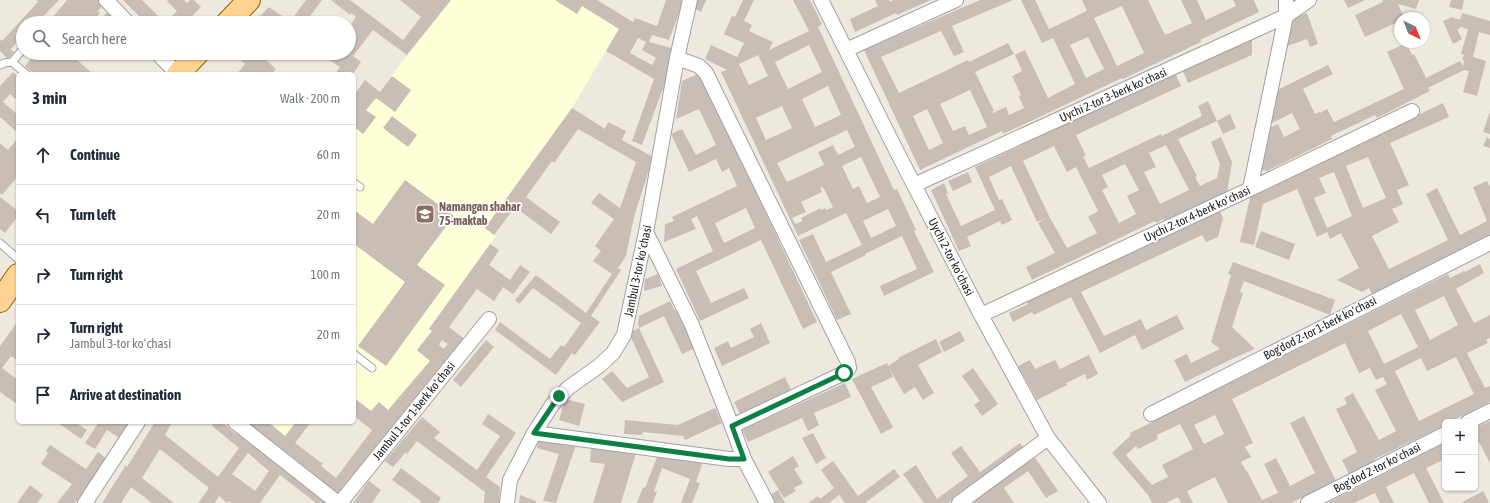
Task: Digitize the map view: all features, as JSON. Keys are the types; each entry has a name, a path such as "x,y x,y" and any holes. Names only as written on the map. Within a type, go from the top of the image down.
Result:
{"main road":[{"path":"234,16 249,0"},
{"path":"180,72 191,60"},
{"path":"0,301 16,278"}],"street":[{"path":"106,0 121,16"},
{"name":"Jambul 3-tor koʻchasi","path":"507,503 510,480 534,433 559,396 613,353 624,335 646,232 677,58 690,0"},
{"name":"Uychi 2-tor koʻchasi","path":"821,0 981,315 1048,438 1100,503"},
{"path":"846,50 956,0"},
{"path":"1250,189 1286,16 1286,0"},
{"name":"Uychi 2-tor 3-berk koʻchasi","path":"914,185 1286,16 1309,0"},
{"path":"677,58 699,66 706,73 849,368 844,373 732,426"},
{"path":"164,60 176,72"},
{"name":"Uychi 2-tor 4-berk koʻchasi","path":"981,315 1412,111"},
{"path":"646,232 692,325 744,459 767,503"},
{"name":"Bogʼdod 2-tor 1-berk koʻchasi","path":"1151,414 1490,243"},
{"name":"Jambul 1-tor 1-berk koʻchasi","path":"339,503 489,320"},
{"path":"1474,419 1490,411"},
{"path":"85,503 137,424"},
{"path":"238,424 339,503"},
{"path":"534,433 729,459 744,459"},
{"name":"Bog'dod 2-tor koʻchasi","path":"1308,503 1442,436"},
{"path":"959,503 1048,438"}],"lane":[{"path":"0,65 12,62 16,57"},
{"path":"12,62 24,72"},
{"path":"356,184 360,187"},
{"path":"0,244 16,257"},
{"path":"356,356 372,368"}],"shaded area":[{"name":"Namangan shahar 75-maktab","path":"451,0 555,0 577,14 582,6 619,29 572,108 485,228 496,236 429,328 432,331 417,350 430,361 388,410 379,402 371,411 356,400 356,124 407,55"},
{"path":"270,424 294,424 285,436"}],"building":[{"path":"36,0 59,0 44,16 25,16 38,2"},
{"path":"67,0 102,0 105,2 98,11 100,13 98,16 54,16"},
{"path":"123,0 142,0 158,16 139,16"},
{"path":"184,0 187,3 190,0 194,0 201,7 192,16 172,16 177,11 167,1"},
{"path":"306,0 322,0 310,16 294,16"},
{"path":"331,0 350,0 403,40 421,17 400,0 451,0 407,55 373,30 356,52 356,16 351,13 350,15"},
{"path":"555,0 597,0 633,22 635,18 657,26 666,0 684,0 669,40 652,35 649,42 675,49 663,91 642,145 632,141 654,79 606,51 619,29 582,6 577,14","holes":["638,38 646,42 642,50 656,58 652,65 630,53"]},
{"path":"697,0 706,0 701,12 693,8"},
{"path":"743,0 754,0 744,21 752,25 749,31 773,42 769,50 809,31 793,0 810,0 822,24 818,27 894,190 897,189 916,230 914,231 934,272 884,296 880,286 917,269 902,236 865,254 866,255 831,272 851,314 837,320 799,240 813,234 826,262 862,245 846,213 798,236 721,72 727,70 705,59 711,45 737,57 744,43 724,34 732,16 735,17","holes":["809,45 822,72 788,89 775,62","758,55 768,76 749,85 739,64","828,86 841,115 815,127 802,99","782,106 792,128 766,140 756,118","847,130 855,147 838,155 833,145 818,152 824,165 787,182 777,163","861,157 880,197 867,203 859,186 853,189 842,166","823,187 833,207 826,210 825,208 821,210 821,208 801,218 803,221 795,224 792,218 806,212 801,202 822,192 820,188","888,209 896,226 871,238 863,221"]},
{"path":"875,0 889,0 890,2 893,0 931,0 897,15 896,13 855,32 850,19 878,6"},
{"path":"980,0 1013,0 952,26 964,52 954,56 941,31 881,57 899,93 968,60 969,62 1008,43 1014,54 975,72 994,111 992,112 993,113 1006,107 1009,115 1024,108 1019,96 1021,95 1012,76 1022,71 1015,55 1025,50 1048,98 1075,84 1053,38 1042,43 1021,0 1035,0 1049,29 1087,11 1082,0 1148,0 1165,35 1192,23 1181,0 1197,0 1206,20 1236,6 1233,0 1254,0 1259,12 1200,40 1201,42 1123,79 1122,78 1003,134 1002,131 920,170 864,50","holes":["1122,6 1144,53 1117,66 1094,18","1088,37 1104,69 1086,78 1070,45","970,90 987,127 969,135 965,126 953,131 940,104","927,109 943,143 929,150 913,116"]},
{"path":"1344,0 1365,0 1348,8"},
{"path":"1382,0 1419,0 1416,9 1398,4 1401,12 1394,12 1394,24 1365,37 1355,15 1383,2"},
{"path":"1451,0 1464,0 1462,10 1449,7"},
{"path":"269,7 282,16 260,16"},
{"path":"109,10 115,16 104,16"},
{"path":"1307,13 1318,44 1310,47 1307,39 1285,47 1290,19"},
{"path":"1462,13 1490,21 1490,35 1479,32 1473,57 1486,61 1477,96 1463,92 1469,71 1464,70 1428,88 1430,91 1377,118 1375,115 1331,136 1332,139 1267,171 1258,169 1273,92 1328,65 1333,74 1303,89 1315,114 1327,109 1334,122 1404,89 1387,52 1395,48 1408,48 1412,55 1414,54 1426,78 1460,61 1463,66 1464,60 1462,60 1464,55 1461,54 1468,29 1460,27 1457,29 1462,39 1453,44 1443,21 1452,17 1460,20","holes":["1292,113 1300,129 1284,137 1278,124 1272,127 1270,124"]},
{"path":"16,26 16,44 11,49 14,52 8,59 0,51 0,39 2,41"},
{"path":"1252,40 1252,55 1188,83 1182,69"},
{"path":"356,58 361,62 354,72 336,72 340,67 329,60 356,60"},
{"path":"30,60 77,60 91,72 32,72 25,66"},
{"path":"241,60 266,60 276,69 273,72 239,72 245,64"},
{"path":"13,72 16,74 16,99 10,94 3,102 16,113 16,131 0,117 0,86"},
{"path":"700,73 817,322 803,329 761,240 696,271 711,303 744,288 749,298 700,321 676,269 713,251 697,216 691,219 696,229 664,242 665,224 674,221 672,217 737,186 729,168 722,172 716,159 689,172 671,134 682,129 696,155 716,145 699,109 676,119 682,81","holes":["746,208 755,228 724,243 715,223"]},
{"path":"1175,73 1181,86 1076,135 1086,156 1083,156 1089,168 1161,134 1162,136 1202,116 1198,106 1208,101 1217,121 1178,139 1197,176 1195,177 1200,186 1217,178 1220,164 1211,142 1221,137 1232,162 1227,193 1164,221 1164,219 1156,223 1155,221 1032,280 1026,267 1055,253 1038,223 1046,218 1037,222 1011,166 989,177 999,200 1002,199 1012,220 1002,225 1000,221 967,237 971,246 959,251 931,190 944,183 948,193 946,194 961,226 995,210 975,167","holes":["1166,145 1189,190 1160,204 1144,172 1156,167 1149,153","1054,146 1067,172 1076,167 1098,211 1088,217 1097,233 1067,248 1049,216 1023,161","1125,164 1139,190 1127,196 1136,214 1119,223 1102,190 1108,187 1102,175"]},
{"path":"392,76 411,90 395,112 376,98 366,110 376,117 363,134 356,129 356,92 365,80 380,92"},
{"path":"1443,103 1449,117 1390,143 1409,185 1397,190 1403,204 1392,209 1399,222 1372,236 1389,269 1448,240 1426,194 1437,188 1460,235 1487,221 1473,187 1487,181 1490,187 1490,236 1372,295 1369,288 1362,292 1337,280 1359,268 1341,233 1330,239 1327,232 1317,237 1297,189 1263,204 1254,245 1240,242 1251,194","holes":["1368,157 1386,198 1363,208 1346,166","1334,172 1352,216 1327,228 1314,198 1326,193 1319,178"]},
{"path":"572,108 605,129 608,122 626,131 622,140 653,157 634,217 626,256 618,268 621,270 591,316 600,322 575,355 572,353 556,375 495,330 500,322 550,359 561,345 564,347 581,323 533,288 519,304 515,300 536,275 586,313 612,274 593,261 601,251 595,246 614,219 591,203 599,193 620,208 636,162 578,129 554,163 552,161 526,197 560,222 551,234 515,207 494,235 485,228"},
{"path":"1490,111 1490,134 1483,132"},
{"path":"1230,114 1236,128 1223,134 1217,121"},
{"path":"392,116 417,135 408,147 383,128"},
{"path":"1487,137 1490,139 1490,148 1483,146"},
{"path":"16,140 16,178 2,195 0,193 0,143 8,150"},
{"path":"968,172 972,182 953,191 948,181"},
{"path":"405,180 454,216 417,265 445,285 386,366 358,346 405,282 356,245 356,211 373,224"},
{"path":"0,197 16,209 16,219 5,233 0,229"},
{"path":"1220,211 1223,218 1218,237 1206,242 1202,235 1081,292 1104,336 1141,319 1146,330 1177,315 1184,329 1142,350 1135,335 1100,353 1071,297 1034,315 1032,312 1013,322 1009,313 1028,304 1027,302 1150,242 1150,244"},
{"path":"1261,231 1295,244 1289,260 1255,247"},
{"path":"490,244 499,250 489,265 510,280 520,265 530,272 513,294 503,287 494,301 477,289 449,327 466,340 341,496 248,424 270,424 285,436 294,424 309,424 295,443 323,464 321,466 336,478 372,430 356,418 356,400 371,411 379,402 388,410 430,361 417,350 432,331 429,329","holes":["442,340 448,344 444,349 439,345"]},
{"path":"1233,262 1335,300 1330,315 1244,281 1240,292 1243,293 1232,327 1255,349 1185,382 1174,360 1187,354 1191,363 1220,349 1211,342 1231,275 1228,274"},
{"path":"1480,264 1484,273 1456,289 1474,323 1490,315 1490,338 1486,340 1488,343 1467,353 1485,388 1490,386 1490,402 1456,419 1442,419 1442,426 1375,459 1375,461 1349,474 1342,460 1357,452 1336,409 1347,404 1344,398 1353,393 1379,440 1396,431 1375,390 1387,384 1383,377 1376,380 1370,368 1359,373 1345,343 1232,399 1253,443 1245,447 1251,457 1241,462 1262,500 1278,493 1264,464 1276,458 1290,486 1315,473 1290,423 1304,416 1336,481 1291,503 1228,503 1215,477 1187,491 1193,503 1181,503 1178,497 1166,503 1152,503 1148,495 1112,453 1131,435 1130,433 1448,274 1450,278 1464,271 1465,272","holes":["1444,296 1458,325 1430,340 1415,310","1401,314 1418,347 1384,364 1368,331","1456,357 1474,394 1419,421 1395,371 1421,358 1427,371","1215,415 1224,434 1204,444 1194,425","1180,424 1193,449 1162,465 1168,477 1152,485 1126,455 1136,446 1138,449 1158,439 1157,435"]},
{"path":"658,274 662,286 644,291 645,279"},
{"path":"670,301 675,311 677,310 695,348 682,354 664,316 639,328 638,324 639,316"},
{"path":"761,323 770,343 722,366 714,348 728,341 731,348 754,337 750,329"},
{"path":"16,324 16,360 11,356 2,368 16,378 16,404 0,392 0,346"},
{"path":"639,328 664,382 622,402 602,379 612,371 627,388 649,377 629,333"},
{"path":"960,331 965,341 944,352 939,342"},
{"path":"936,339 942,352 918,365 934,393 923,400 915,387 904,394 889,368 893,377 871,387 893,427 881,434 852,379 887,363 888,366 899,359 898,358"},
{"path":"486,340 494,347 461,387 453,380"},
{"path":"1089,355 1098,374 1087,380 1085,374 1037,400 1018,366 1030,360 1035,369 1055,360 1060,369"},
{"path":"973,368 998,404 982,416 974,405 980,401 962,376"},
{"path":"785,377 792,392 741,416 734,402"},
{"path":"845,383 851,397 814,413 819,425 808,431 802,418 748,442 742,430"},
{"path":"565,399 585,404 579,426 559,420"},
{"path":"715,408 722,423 685,440 683,436 643,432 642,435 624,434 625,420 678,425"},
{"path":"488,414 516,433 486,477 500,487 499,503 484,503 485,492 417,441 407,454 406,452 393,467 385,461 422,417 440,432 434,438 477,470 500,436 482,424"},
{"path":"1490,421 1490,463 1478,442 1478,427"},
{"path":"60,424 78,424 87,430 81,439"},
{"path":"98,424 131,424 121,439 107,430 95,449 85,443"},
{"path":"154,424 171,424 165,435 218,477 239,448 212,426 212,424 224,424 235,433 239,429 332,503 316,503 280,475 260,503 231,503 229,501 227,503 219,496 215,503 198,503 209,488 160,449 142,478 174,503 152,503 131,487 121,503 102,503 126,465 127,467","holes":["248,453 269,471 255,491 232,474"]},
{"path":"813,433 826,458 816,464 802,438"},
{"path":"540,435 576,445 556,503 543,501 559,454 537,448"},
{"path":"1020,443 1026,451 983,477 948,503 924,503 903,474 916,465 937,499 968,476 951,453 961,446 980,472"},
{"path":"50,445 86,469 98,452 109,461 75,503 57,503 72,484 41,464 48,453 46,451"},
{"path":"1442,445 1442,460 1426,468 1444,503 1429,503 1414,473 1386,487 1394,503 1380,503 1375,493 1354,503 1327,503"},
{"path":"591,447 636,453 621,503 593,503 605,464 590,462"},
{"path":"793,456 799,466 794,469 803,483 794,488 796,491 784,498 768,472"},
{"path":"1027,456 1036,459 1058,491 1046,498 1028,471 1004,488 1014,503 972,503 992,488 989,484"},
{"path":"657,457 703,461 696,482 700,483 692,503 681,503 690,479 662,468 654,491 657,492 653,503 637,503 643,487 645,488"},
{"path":"833,461 858,496 894,469 900,477 865,503 845,503 839,495 829,503 808,503 818,496 820,499 834,488 821,470"},
{"path":"401,468 441,498 438,503 420,503 421,501 392,480"},
{"path":"369,481 381,490 372,503 353,503"},
{"path":"30,485 43,495 37,503 17,503"},
{"path":"778,490 785,503 770,503 767,497"},
{"path":"1483,491 1489,502 1461,503"},
{"path":"520,495 536,501 536,503 519,503"}],"place":[{"name":"Namangan shahar 75-maktab","path":"425,214"}],"route":[{"path":"559,396 534,433 729,459 744,459 732,426 844,373"}]}
